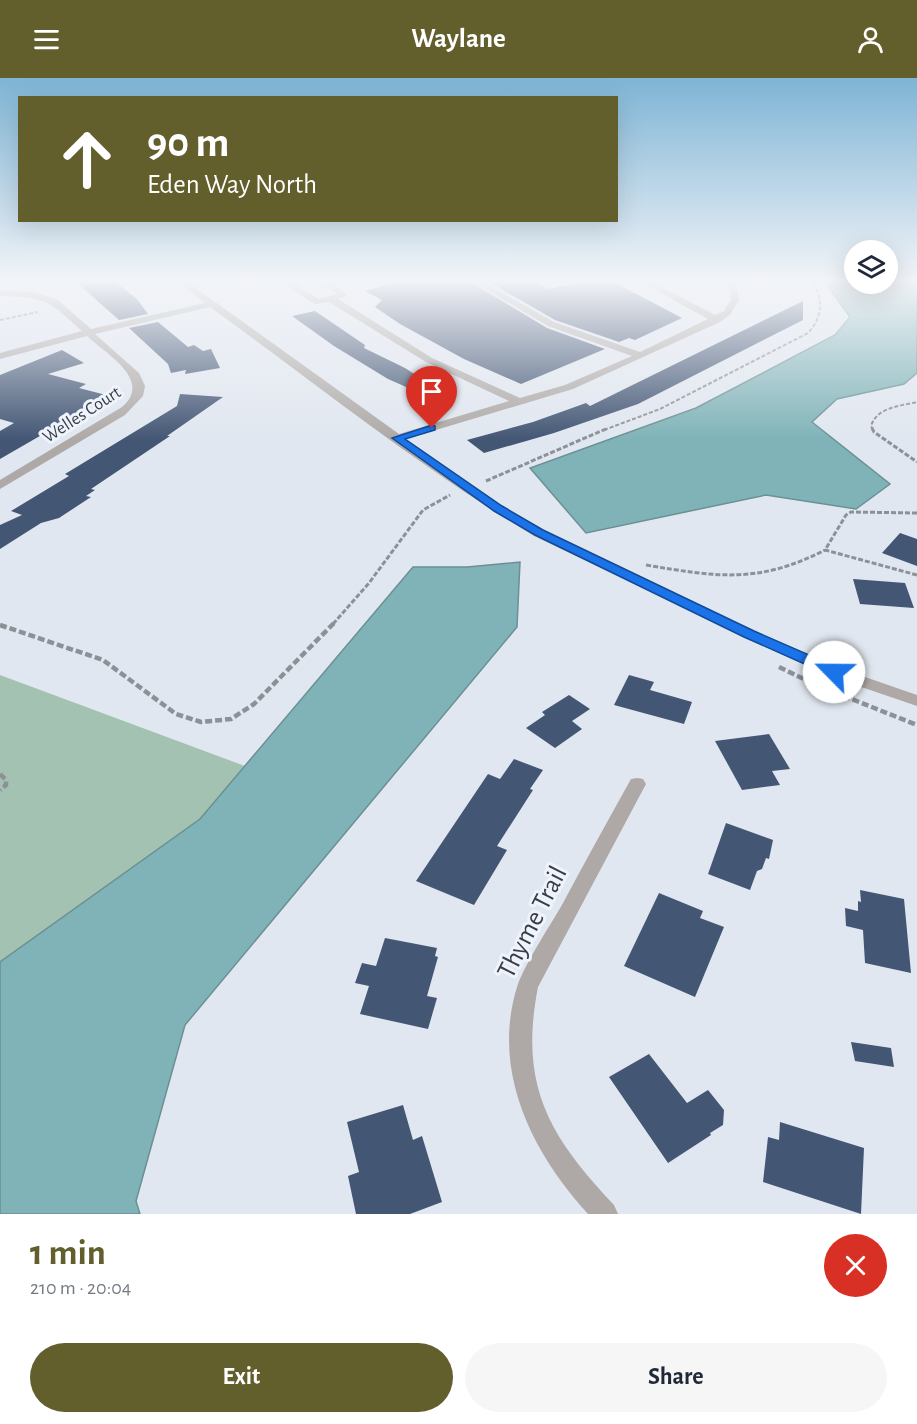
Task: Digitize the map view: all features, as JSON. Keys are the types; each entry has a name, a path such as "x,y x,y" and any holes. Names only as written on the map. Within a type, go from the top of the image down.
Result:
{"street":[{"path":"0,356 81,334"},
{"name":"Welles Court","path":"0,485 121,414 131,407 139,395 141,385 135,375 90,334"},
{"path":"253,334 498,509 575,551 796,655 854,679 917,701"},
{"path":"388,334 429,360 521,402"},
{"path":"579,334 641,356"},
{"path":"397,438 580,383 687,334"},
{"name":"Thyme Trail","path":"605,1214 579,1188 546,1142 530,1103 520,1062 519,1016 528,986 637,784"}],"path":[{"path":"486,481 598,432 660,409 806,334"},
{"path":"917,402 884,411 876,416 871,426 874,432 917,462"},
{"path":"478,475 495,487"},
{"path":"0,626 82,651 103,660 176,714 201,722 231,719 254,704 335,622 369,583 423,510 452,494"},
{"path":"661,574 640,564 725,577 753,576 806,561 825,550 846,515 851,512 917,513"},
{"path":"825,550 917,575"},
{"path":"773,664 819,686"},
{"path":"830,690 917,725"},
{"path":"0,774 6,780 6,785 0,790"}],"green space":[{"path":"0,675 296,785 0,1144"}],"water":[{"path":"836,334 917,334 917,373 904,384 837,399 812,422 890,484 856,509 766,495 586,533 530,468 696,408"},
{"path":"520,562 517,627 185,1025 136,1201 140,1214 0,1214 0,962 200,819 413,567 467,567"}],"building":[{"path":"136,334 172,334 188,347 194,345 203,351 211,349 220,368 185,374 186,370 171,373 168,364"},
{"path":"317,334 349,334 365,345 364,348 405,368 441,391 436,400 388,379"},
{"path":"418,334 564,334 605,349 521,384 464,359"},
{"path":"596,334 648,334 635,340 629,338 619,342"},
{"path":"736,334 775,334 638,404 554,433 484,453 467,440 533,422 586,403 590,406"},
{"path":"62,350 84,363 48,374 86,384 79,388 106,395 93,402 97,403 0,459 0,431 14,423 0,419 0,375"},
{"path":"180,394 223,397 91,489 95,490 86,496 91,497 59,518 41,523 0,549 0,525 22,515 11,511 69,476 65,474 177,406"},
{"path":"900,533 917,539 917,566 882,553"},
{"path":"853,579 905,583 914,608 860,604"},
{"path":"629,675 654,682 650,690 692,702 684,724 614,705"},
{"path":"569,695 590,709 572,721 582,729 555,748 526,728 545,715 542,712"},
{"path":"769,734 790,769 772,771 780,785 742,790 715,741"},
{"path":"514,759 543,770 530,789 533,790 497,846 507,850 474,905 416,881 488,774 500,779"},
{"path":"726,823 773,840 769,859 766,858 762,869 757,871 750,890 708,874"},
{"path":"860,890 904,899 911,973 865,963 863,930 846,926 845,908 858,911 858,901 861,902"},
{"path":"659,893 703,911 700,918 724,927 695,997 624,966"},
{"path":"385,938 437,948 435,956 438,957 427,996 437,998 428,1029 360,1014 369,986 355,983 362,963 376,966"},
{"path":"851,1042 891,1048 894,1067 855,1061"},
{"path":"649,1054 687,1103 708,1090 724,1110 723,1125 668,1163 609,1077"},
{"path":"403,1105 413,1140 422,1136 442,1202 410,1214 356,1214 348,1176 359,1172 347,1122"},
{"path":"780,1122 864,1148 861,1214 763,1182 768,1137 779,1140"}],"route":[{"path":"432,428 397,438 498,509 539,533 749,634 834,672"}]}
